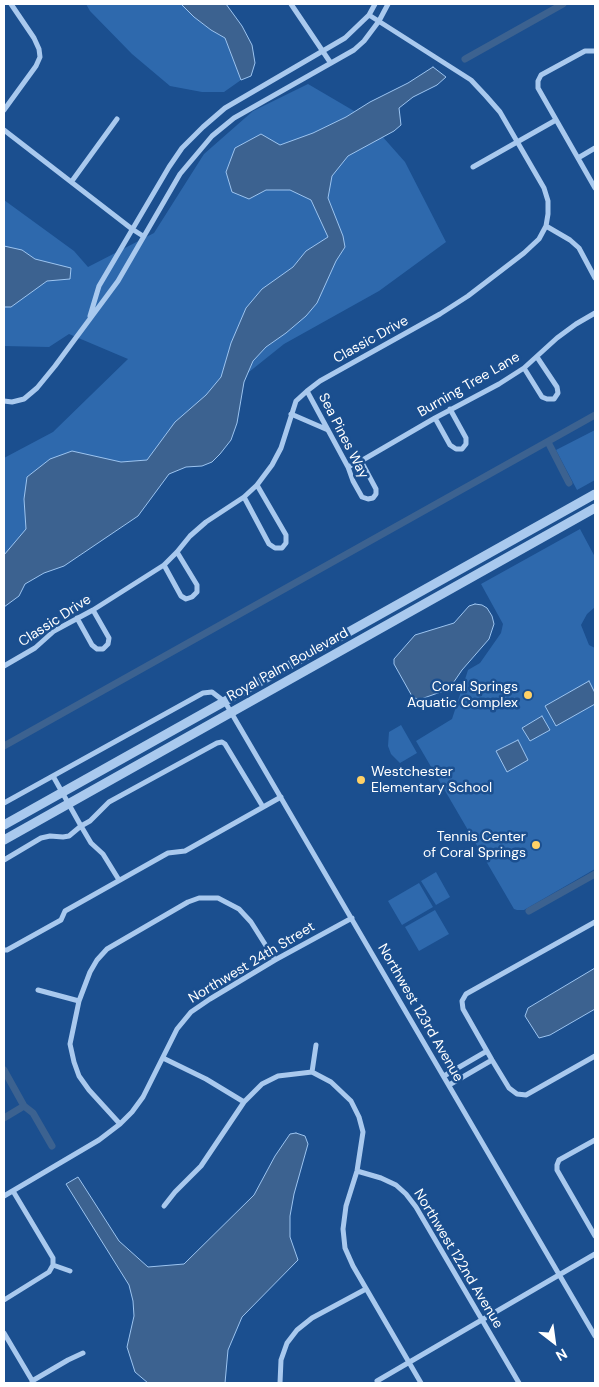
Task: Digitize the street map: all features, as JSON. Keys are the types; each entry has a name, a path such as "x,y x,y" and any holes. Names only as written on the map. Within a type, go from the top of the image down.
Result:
{"street":[{"path":"4,110 36,66 40,57 40,49 34,38 11,4"},
{"path":"291,4 330,62"},
{"path":"89,319 99,286 182,148 226,108 345,38 369,15 375,4"},
{"path":"4,401 12,402 24,399 37,388 118,281 180,174 212,136 234,118 354,50 364,41 379,21 388,4"},
{"path":"369,15 471,80 500,112 544,188 548,201 546,226 570,240 579,248 595,278"},
{"path":"595,51 585,51 541,75 538,82 538,88 595,188"},
{"path":"72,181 118,118"},
{"path":"473,167 556,120"},
{"path":"4,130 143,236"},
{"path":"578,158 595,148"},
{"name":"Classic Drive","path":"4,666 35,648 54,631 93,610 164,565 190,536 206,522 244,497 258,485 281,448 296,402 307,391 320,381 461,301 524,253 539,239 546,226"},
{"name":"Burning Tree Lane","path":"348,466 362,461 435,418 499,384 524,368 557,338 595,313"},
{"path":"524,368 542,397 547,399 554,398 558,393 557,387 537,357"},
{"name":"Sea Pines Way","path":"307,391 348,466 353,481 362,497 373,498 376,494 376,489 362,461"},
{"path":"435,418 450,445 456,449 462,449 466,444 466,438 450,410"},
{"path":"291,414 328,431"},
{"path":"244,497 269,544 275,548 282,548 286,543 286,535 258,485"},
{"name":"Royal Palm Boulevard","path":"4,825 595,494"},
{"name":"Royal Palm Boulevard","path":"4,840 595,508"},
{"path":"164,565 181,596 186,599 192,597 197,592 197,585 177,552"},
{"path":"77,618 92,645 97,649 103,649 108,644 109,638 93,610"},
{"path":"4,803 203,693 212,692 225,702"},
{"name":"Northwest 123rd Avenue","path":"225,702 595,1336"},
{"path":"4,860 42,838 69,836 90,821 109,802 222,742 263,807"},
{"path":"53,776 91,843 103,854 119,880"},
{"path":"4,950 61,920 65,910 119,880 168,853 185,851 281,797"},
{"path":"120,1124 89,1090 80,1076 74,1062 70,1044 79,1001 90,972 97,960 107,949 188,902 199,898 218,898 239,908 251,922 275,960"},
{"name":"Northwest 24th Street","path":"4,1196 99,1140 120,1124 143,1097 178,1029 191,1012 275,960 352,918"},
{"path":"595,922 466,994 462,1002 463,1010 508,1088 517,1094 526,1094 595,1056"},
{"path":"38,990 79,1001"},
{"path":"312,1072 316,1044"},
{"path":"444,1076 487,1051"},
{"path":"163,1058 206,1079 244,1102"},
{"path":"449,1085 492,1060"},
{"path":"164,1206 201,1166 244,1102 262,1084 278,1076 312,1072 332,1082 351,1101 359,1117 363,1132 357,1171 346,1206 343,1229 345,1248 421,1383"},
{"path":"595,1140 559,1160 556,1165 557,1170 595,1236"},
{"name":"Northwest 122nd Avenue","path":"357,1171 382,1178 396,1185 416,1207 519,1383"},
{"path":"4,1300 49,1272 53,1265 53,1258 13,1191"},
{"path":"377,1381 408,1361 595,1254"},
{"path":"53,1265 70,1271"},
{"path":"280,1383 281,1360 287,1343 297,1330 312,1318 366,1288"},
{"path":"4,1333 32,1382 68,1360 83,1354"}],"shaded area":[{"path":"86,4 181,4 194,17 225,38 241,80 224,92 202,92 170,86 132,54 90,11"},
{"path":"181,4 226,4 242,26 252,45 255,63 251,76 241,80 225,38 194,17"},
{"path":"433,67 446,77 437,85 413,97 399,108 401,125 394,131 348,156 332,176 328,198 343,236 345,247 336,261 317,303 306,316 266,347 253,361 244,382 237,423 231,440 220,454 212,462 202,466 186,467 169,474 138,516 64,566 44,573 25,584 19,596 4,607 4,555 26,529 24,499 27,477 50,459 72,451 121,462 147,460 175,422 206,395 221,377 231,343 246,308 262,289 293,267 306,251 328,237 311,200 290,190 266,190 249,199 232,192 226,172 235,148 261,134 280,145 313,133 408,83"},
{"path":"308,84 366,118 405,162 446,242 379,291 284,344 234,384 181,453 4,582 4,458 53,432 128,359 69,334 49,347 4,346 4,200 74,251 88,267 154,233 204,154 253,111"},
{"path":"4,246 22,250 35,259 71,268 70,279 47,281 11,307 4,307"},
{"path":"595,430 595,480 577,490 556,450"},
{"name":"Coral Springs Aquatic Complex","path":"580,529 595,557 595,607 587,614 581,625 589,645 595,648 595,869 524,910 517,910 514,909 416,741 452,719 468,670 480,663 501,633 503,624 481,584"},
{"path":"475,604 487,608 492,616 494,624 489,639 462,670 449,689 421,699 413,698 394,664 394,659 415,635 454,623 469,606"},
{"path":"589,681 595,693 595,704 556,726 545,706"},
{"path":"542,716 550,730 530,741 522,728"},
{"path":"401,725 417,753 400,763 391,754 388,746 389,732"},
{"path":"518,740 528,760 507,772 496,751"},
{"path":"436,872 450,897 436,905 421,881"},
{"path":"419,883 433,907 402,925 388,901"},
{"path":"435,910 449,934 419,951 405,927"},
{"path":"595,968 595,1009 550,1035 539,1038 525,1016 528,1008"},
{"path":"296,1133 305,1136 308,1144 290,1216 290,1237 298,1260 242,1317 228,1350 225,1383 148,1383 135,1372 127,1347 134,1316 129,1285 66,1184 78,1177 119,1241 148,1267 184,1264 254,1195 275,1156 290,1134"}],"waterway":[{"path":"465,59 563,4"},
{"path":"4,746 595,415"},
{"path":"548,442 569,483"},
{"path":"529,911 595,874"},
{"path":"4,1070 24,1106 4,1118"},
{"path":"24,1106 33,1113 52,1146"}],"place":[{"name":"Coral Springs Aquatic Complex","path":"528,695"},
{"name":"Westchester Elementary School","path":"361,780"},
{"name":"Tennis Center of Coral Springs","path":"536,845"}]}
